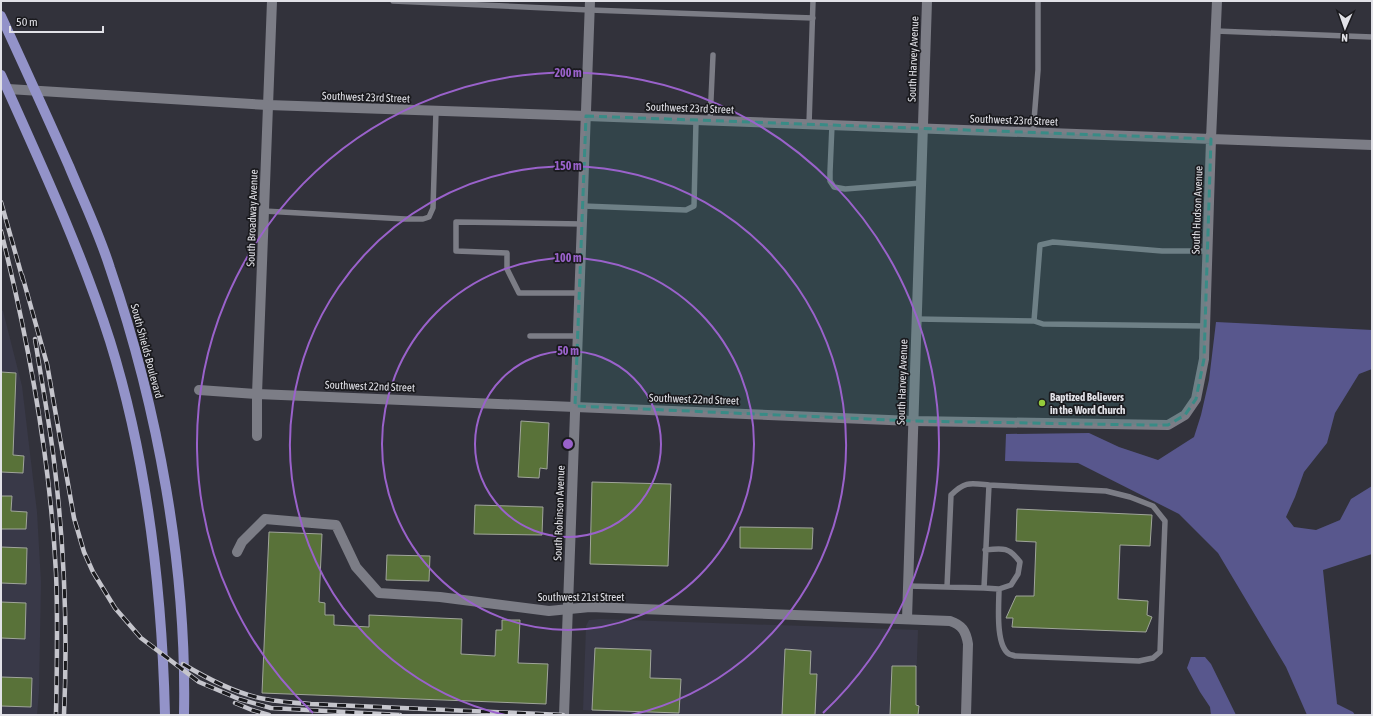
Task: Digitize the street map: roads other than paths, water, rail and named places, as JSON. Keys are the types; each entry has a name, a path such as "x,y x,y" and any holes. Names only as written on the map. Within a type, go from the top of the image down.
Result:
{"main road":[{"name":"South Shields Boulevard","path":"1,16 90,214 110,267 132,338 156,436 171,519 182,616 184,715"},
{"path":"1,75 66,221 87,274 110,342 128,404 152,523 162,617 165,715"}],"street":[{"name":"South Broadway Avenue","path":"257,436 257,394 272,1"},
{"name":"South Harvey Avenue","path":"907,619 927,1"},
{"name":"South Hudson Avenue","path":"1185,415 1196,399 1204,359 1217,1"},
{"name":"South Robinson Avenue","path":"564,715 590,6"},
{"name":"Southwest 23rd Street","path":"8,89 268,105 1372,145"},
{"name":"Southwest 22nd Street","path":"199,390 257,394 913,421 1144,425 1168,424 1185,415"},
{"name":"Southwest 21st Street","path":"237,552 242,542 265,520 336,526 356,567 379,593 440,597 549,611 590,607 907,619"},
{"path":"907,619 950,621 960,626 966,632 969,650 966,715"}],"lane":[{"path":"393,1 590,6 813,18"},
{"path":"809,125 813,1"},
{"path":"1033,133 1038,70 1038,1"},
{"path":"1216,31 1372,37"},
{"path":"710,121 713,55"},
{"path":"264,212 405,219 429,217 433,208 436,111"},
{"path":"583,206 686,210 694,206 696,120"},
{"path":"832,125 830,181 834,187 845,189 921,183"},
{"path":"580,293 519,293 507,269 507,253 456,251 456,222 582,224"},
{"path":"1034,321 1040,245 1053,242 1162,251 1207,251"},
{"path":"916,319 1034,321 1043,324 1205,326"},
{"path":"530,336 578,336"},
{"path":"947,587 951,495 960,486 969,483 1106,491 1130,497 1153,506 1165,521 1160,652 1153,658 1139,661 1015,656 1008,653 1002,645 999,626 999,589"},
{"path":"984,588 989,485"},
{"path":"908,586 999,589 1012,586 1018,574 1020,562 1014,554 1004,548 985,550"}],"railway":[{"path":"1,202 23,280"},
{"path":"1,231 21,315 37,400 49,486 57,591 56,715"},
{"path":"22,275 47,364 74,518 84,552 93,572 115,608 141,638 199,682 239,699 271,708 400,715"},
{"path":"35,339 51,439 60,518 66,650 64,715"},
{"path":"183,664 212,680 243,694 276,701 311,704 563,715"},
{"path":"235,703 269,715"}],"place":[{"name":"Baptized Believers in the Word Church","path":"1042,403"}]}
